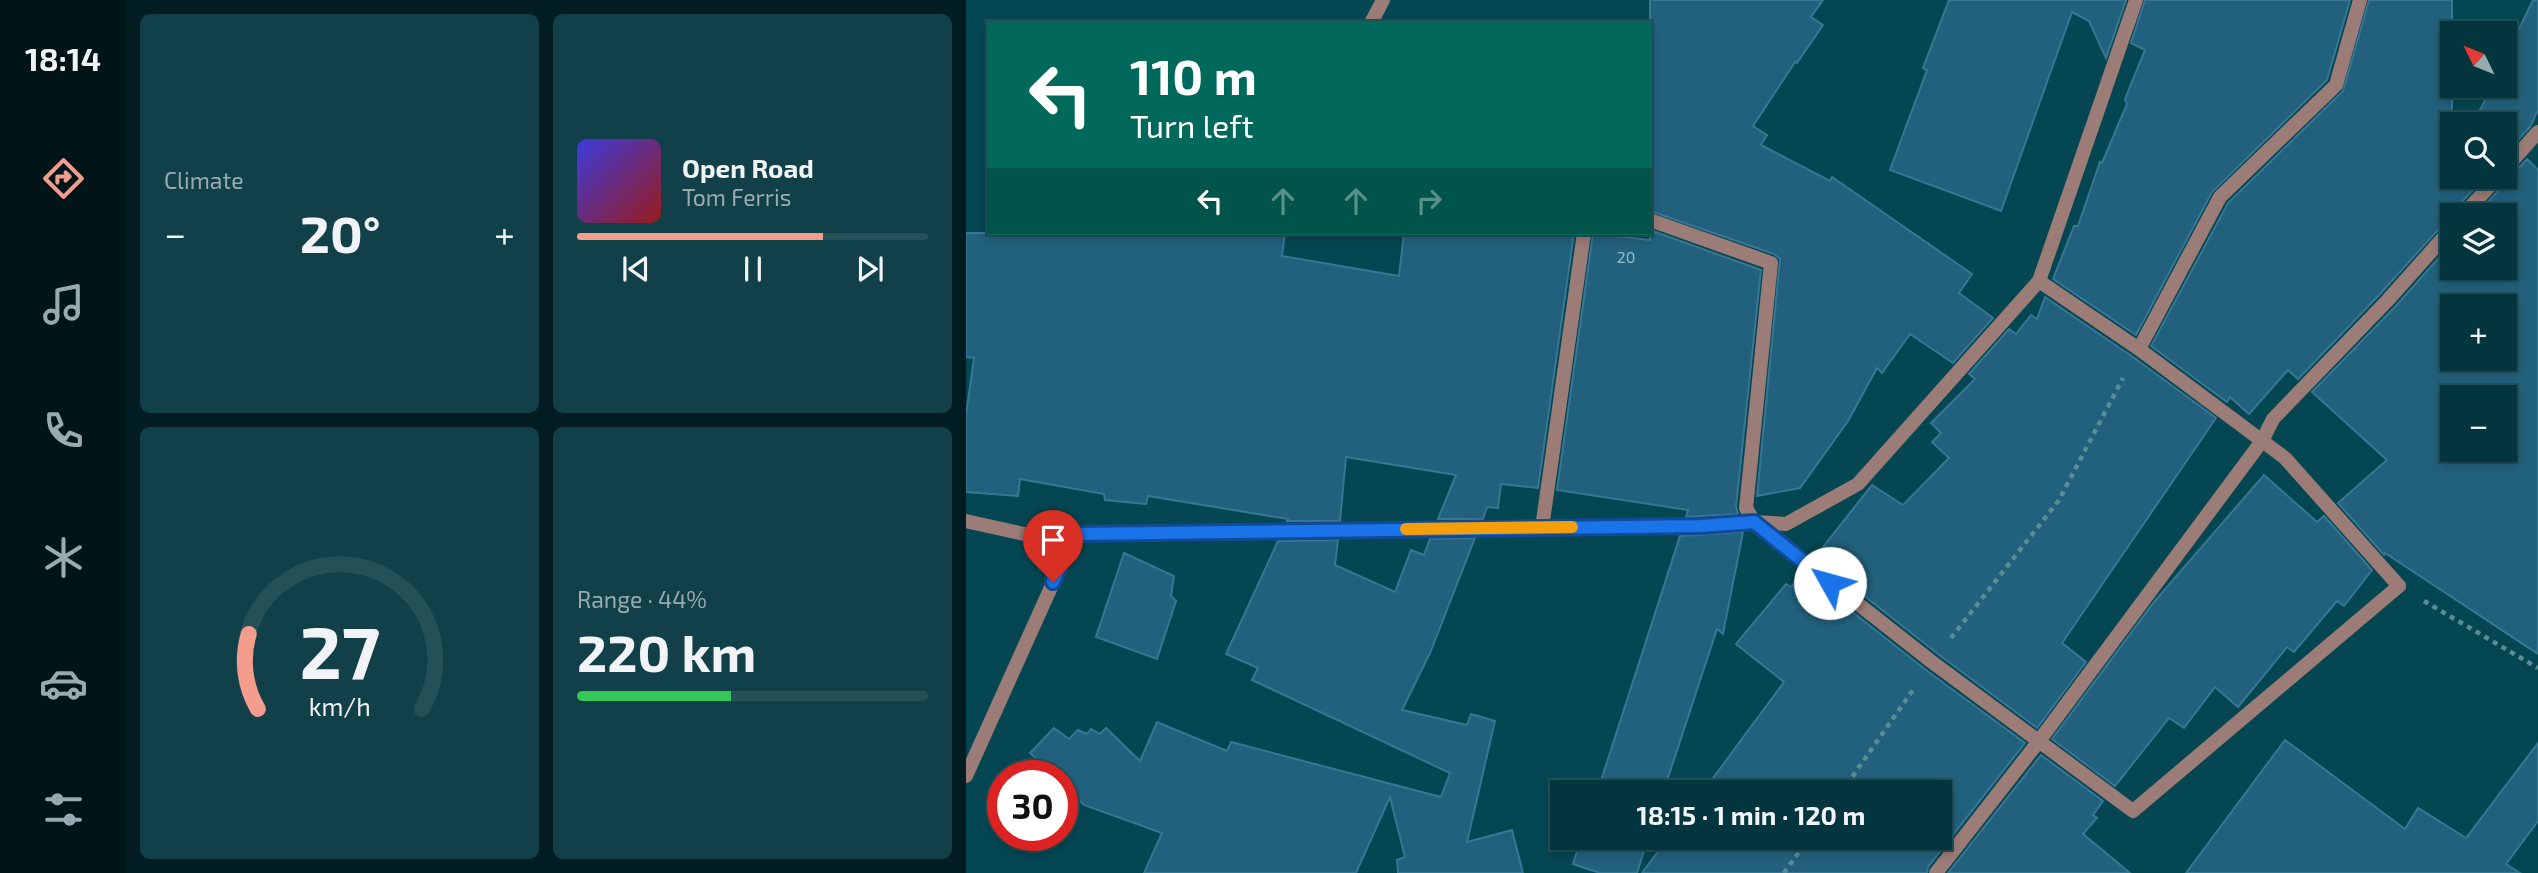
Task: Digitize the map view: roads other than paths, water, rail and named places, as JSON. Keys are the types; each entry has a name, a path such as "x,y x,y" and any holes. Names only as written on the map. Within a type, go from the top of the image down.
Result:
{"street":[{"path":"1372,21 1384,0"},
{"path":"966,521 1024,534 1701,526 1754,522 1786,524 1858,484 2039,281 2136,0"},
{"path":"2139,349 2220,197 2336,85 2360,0"},
{"path":"2517,155 2538,132"},
{"path":"2474,203 2487,189"},
{"path":"1652,221 1771,263 1746,508 1754,522 1932,662 2133,811 2399,586 2285,458 2139,349 2039,281"},
{"path":"1542,528 1584,235"},
{"path":"1936,873 2039,741 2262,441 2273,419 2387,301 2440,241"},
{"path":"966,776 1075,534"}]}
